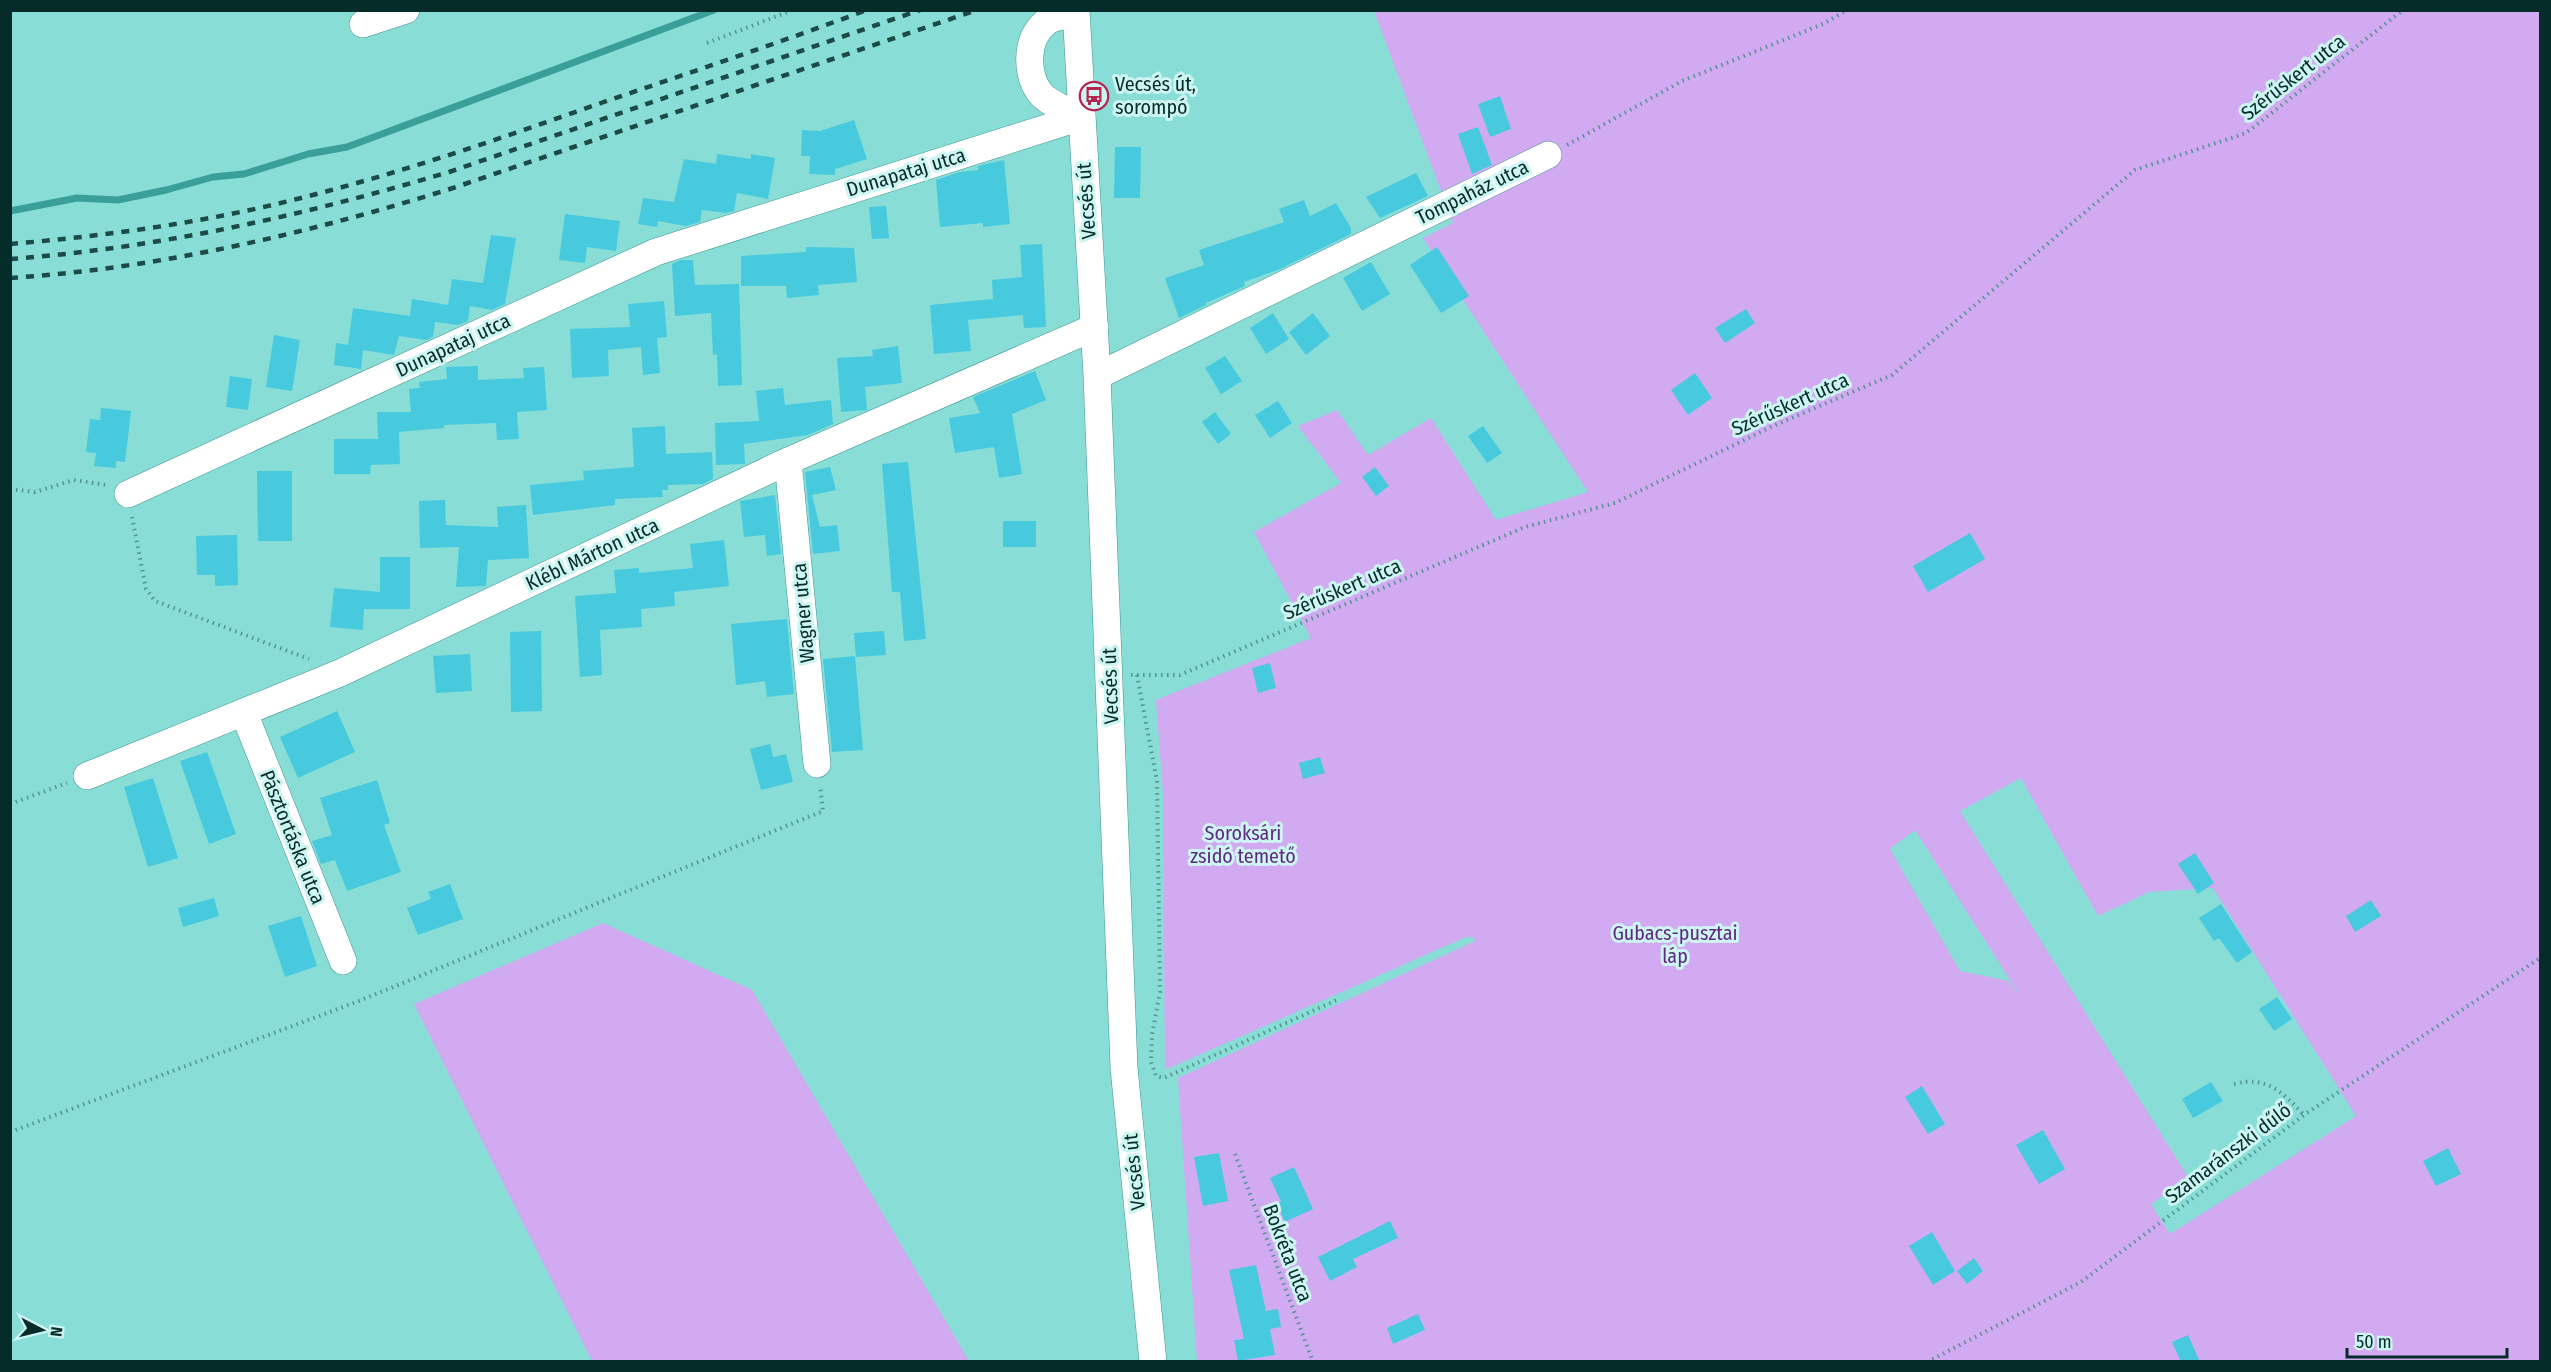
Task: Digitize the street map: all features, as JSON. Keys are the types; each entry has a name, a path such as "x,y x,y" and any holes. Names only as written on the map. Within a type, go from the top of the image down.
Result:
{"street":[{"path":"363,24 406,10"},
{"path":"1076,12 1045,23 1035,37 1029,58 1032,78 1041,94 1081,117"},
{"name":"Vecsés út","path":"1076,12 1095,327 1124,1068 1153,1362"},
{"name":"Dunapataj utca","path":"128,494 656,252 1081,117"},
{"name":"Tompaház utca","path":"1097,376 1548,155"},
{"name":"Klébl Márton utca","path":"87,776 340,673 788,461 1095,327"},
{"name":"Wagner utca","path":"788,461 817,764"},
{"name":"Pásztortáska utca","path":"244,713 343,962"}],"path":[{"path":"707,43 793,10"},
{"name":"Tompaház utca","path":"1548,155 1682,81 1824,24 1847,10"},
{"name":"Szérűskert utca","path":"1109,675 1180,675 1525,527 1615,503 1773,426 1892,375 2135,170 2246,133 2403,10"},
{"path":"10,489 34,492 74,480 103,484 128,494 146,589 155,602 303,656 340,673"},
{"path":"1137,675 1157,780 1160,992 1152,1035 1151,1062 1156,1076 1164,1078 1337,1000"},
{"path":"10,1132 359,1001 823,811 817,764"},
{"path":"10,804 87,776"},
{"name":"Szamaránszki dűlő","path":"1928,1362 2081,1282 2304,1115 2541,958"},
{"path":"2234,1084 2248,1080 2277,1088 2304,1115"},
{"name":"Bokréta utca","path":"1235,1154 1313,1362"}],"green space":[{"path":"1374,11 2540,11 2540,1361 1197,1361 1178,1078 1475,941 1473,937 1466,937 1165,1070 1163,793 1156,700 1311,638 1254,532 1341,483 1298,426 1337,410 1368,455 1431,418 1496,520 1588,492 1423,238 1453,223","holes":["2021,778 2098,916 2149,892 2213,888 2356,1116 2170,1234 2151,1204 2188,1177 1960,811","1915,830 2017,991 2017,992 2009,981 1960,971 1890,849"]},
{"path":"603,923 752,990 969,1361 592,1361 414,1004"}],"building":[{"path":"1500,96 1511,129 1490,137 1478,104"},
{"path":"854,120 867,159 835,169 835,175 809,174 810,156 801,156 802,130 820,131"},
{"path":"1478,127 1492,165 1472,174 1458,134"},
{"path":"1115,147 1141,147 1140,198 1114,198"},
{"path":"717,154 751,159 751,154 775,158 768,199 737,193 734,211 726,213 702,210 700,222 686,226 658,221 657,227 638,224 643,198 674,202 684,159 716,164"},
{"path":"1004,160 1010,224 983,227 983,223 940,227 936,180 960,172 978,170 978,166"},
{"path":"1416,173 1428,196 1380,218 1366,197"},
{"path":"1304,200 1310,216 1336,203 1351,228 1351,234 1278,270 1244,282 1245,286 1179,318 1165,278 1204,265 1199,250 1284,222 1279,209"},
{"path":"886,206 889,238 872,239 869,207"},
{"path":"565,214 620,221 616,251 587,247 585,263 559,260"},
{"path":"491,235 516,238 505,304 492,310 470,306 468,321 458,325 435,322 433,337 426,340 399,336 394,355 363,350 361,369 334,365 336,343 348,345 353,308 410,316 412,299 448,305 452,279 483,283"},
{"path":"1042,244 1046,327 1024,328 1023,315 968,320 971,351 934,354 930,305 993,299 992,280 1022,277 1020,245"},
{"path":"806,247 854,248 857,282 818,285 819,295 787,298 786,286 741,286 741,256 806,252"},
{"path":"1437,247 1469,296 1441,313 1410,265"},
{"path":"681,260 693,260 695,285 739,284 742,385 718,386 717,354 713,355 711,313 675,316 672,264"},
{"path":"1371,262 1390,294 1362,311 1343,278"},
{"path":"664,301 667,337 657,338 660,373 643,375 641,347 608,350 609,376 572,378 570,329 630,327 628,304"},
{"path":"1746,309 1755,323 1725,343 1715,328"},
{"path":"1273,313 1289,339 1266,354 1250,328"},
{"path":"1313,313 1330,336 1306,355 1289,332"},
{"path":"274,335 300,340 292,391 266,387"},
{"path":"898,346 902,383 865,387 867,410 841,412 837,358 873,356 872,350"},
{"path":"1225,356 1242,381 1221,394 1205,368"},
{"path":"478,366 478,380 524,378 523,368 544,367 547,410 517,412 519,439 497,440 496,423 444,425 444,428 399,432 400,464 371,465 370,474 334,474 334,439 378,439 377,412 411,412 409,389 420,388 419,382 447,379 446,367"},
{"path":"1035,371 1046,400 1012,414 1022,474 999,478 994,447 955,453 949,418 980,413 973,397"},
{"path":"1695,373 1712,398 1688,415 1671,390"},
{"path":"230,376 252,379 248,410 226,407"},
{"path":"783,388 785,405 831,400 833,424 808,435 744,444 745,464 716,465 715,423 759,421 756,391"},
{"path":"1278,401 1292,423 1270,438 1255,415"},
{"path":"101,408 131,411 125,462 116,461 116,468 94,466 96,453 86,452 90,419 100,420"},
{"path":"1215,412 1231,434 1218,444 1202,422"},
{"path":"665,426 666,454 712,452 713,479 703,484 668,485 668,490 662,490 663,497 615,499 615,505 533,515 530,485 584,480 583,471 634,467 632,428"},
{"path":"1483,426 1502,453 1487,463 1468,436"},
{"path":"908,462 926,639 904,641 900,592 892,592 882,464"},
{"path":"830,467 836,490 812,495 820,527 837,525 840,551 813,554 805,472"},
{"path":"1375,467 1389,486 1376,496 1362,477"},
{"path":"257,471 292,471 292,541 258,541"},
{"path":"775,495 781,554 767,556 765,535 744,537 740,501"},
{"path":"445,500 446,525 498,527 497,507 526,505 529,558 488,560 486,586 456,587 459,547 420,548 419,501"},
{"path":"1003,521 1036,521 1036,547 1003,547"},
{"path":"1970,533 1985,559 1928,592 1913,566"},
{"path":"237,535 238,585 215,586 215,575 197,575 196,536"},
{"path":"724,540 729,586 674,592 675,606 641,609 642,627 600,630 602,675 580,677 575,596 616,593 614,570 639,568 639,573 693,568 690,544"},
{"path":"380,557 410,557 410,609 364,609 363,630 330,627 334,588 380,592"},
{"path":"787,619 794,694 767,697 765,681 736,685 731,624"},
{"path":"541,631 542,711 511,712 510,632"},
{"path":"884,631 886,655 856,657 854,633"},
{"path":"470,654 472,691 436,693 433,656"},
{"path":"855,656 863,750 832,752 823,659"},
{"path":"1270,663 1276,688 1258,693 1252,668"},
{"path":"337,711 355,752 298,778 280,737"},
{"path":"770,744 773,757 786,754 793,782 761,790 750,749"},
{"path":"207,752 236,834 209,844 180,761"},
{"path":"1320,757 1325,773 1303,779 1299,763"},
{"path":"153,778 178,858 148,867 124,787"},
{"path":"377,780 390,823 384,825 401,872 347,891 335,860 321,864 312,841 332,835 320,798"},
{"path":"2195,853 2214,883 2198,894 2178,864"},
{"path":"450,884 463,919 418,935 407,908 431,899 428,892"},
{"path":"214,898 219,916 183,927 178,908"},
{"path":"2371,900 2381,916 2355,932 2346,916"},
{"path":"2221,904 2252,952 2237,963 2219,938 2214,941 2199,918"},
{"path":"301,916 317,966 285,977 268,926"},
{"path":"2277,997 2292,1019 2274,1031 2259,1009"},
{"path":"2211,1082 2223,1101 2193,1118 2182,1099"},
{"path":"1922,1086 1945,1124 1928,1134 1905,1097"},
{"path":"2043,1130 2065,1169 2039,1184 2016,1145"},
{"path":"2448,1148 2461,1174 2436,1186 2423,1161"},
{"path":"1219,1153 1228,1201 1203,1206 1194,1157"},
{"path":"1294,1167 1313,1209 1285,1222 1277,1204 1281,1202 1270,1178"},
{"path":"1390,1221 1398,1238 1353,1259 1357,1267 1330,1281 1318,1257"},
{"path":"1932,1232 1955,1271 1933,1285 1909,1246"},
{"path":"1974,1258 1983,1271 1967,1284 1957,1271"},
{"path":"1256,1265 1266,1311 1278,1309 1281,1327 1270,1329 1275,1355 1238,1361 1234,1340 1244,1339 1229,1270"},
{"path":"1418,1314 1425,1330 1393,1344 1387,1328"},
{"path":"2188,1335 2200,1362 2181,1362 2172,1342"}],"waterway":[{"path":"10,211 77,198 118,200 213,177 244,174 308,154 347,147 714,10"}],"railway":[{"path":"10,244 117,233 188,222 332,190 486,143 867,10"},
{"path":"10,259 122,247 232,228 395,188 449,172 920,10"},
{"path":"10,278 67,273 179,257 290,234 344,220 453,188 977,10"}],"place":[{"name":"Vecsés út, sorompó","path":"1094,96"}],"park label":[{"name":"Soroksári zsidó temető","path":"1243,844"},
{"name":"Gubacs-pusztai láp","path":"1675,944"}]}
